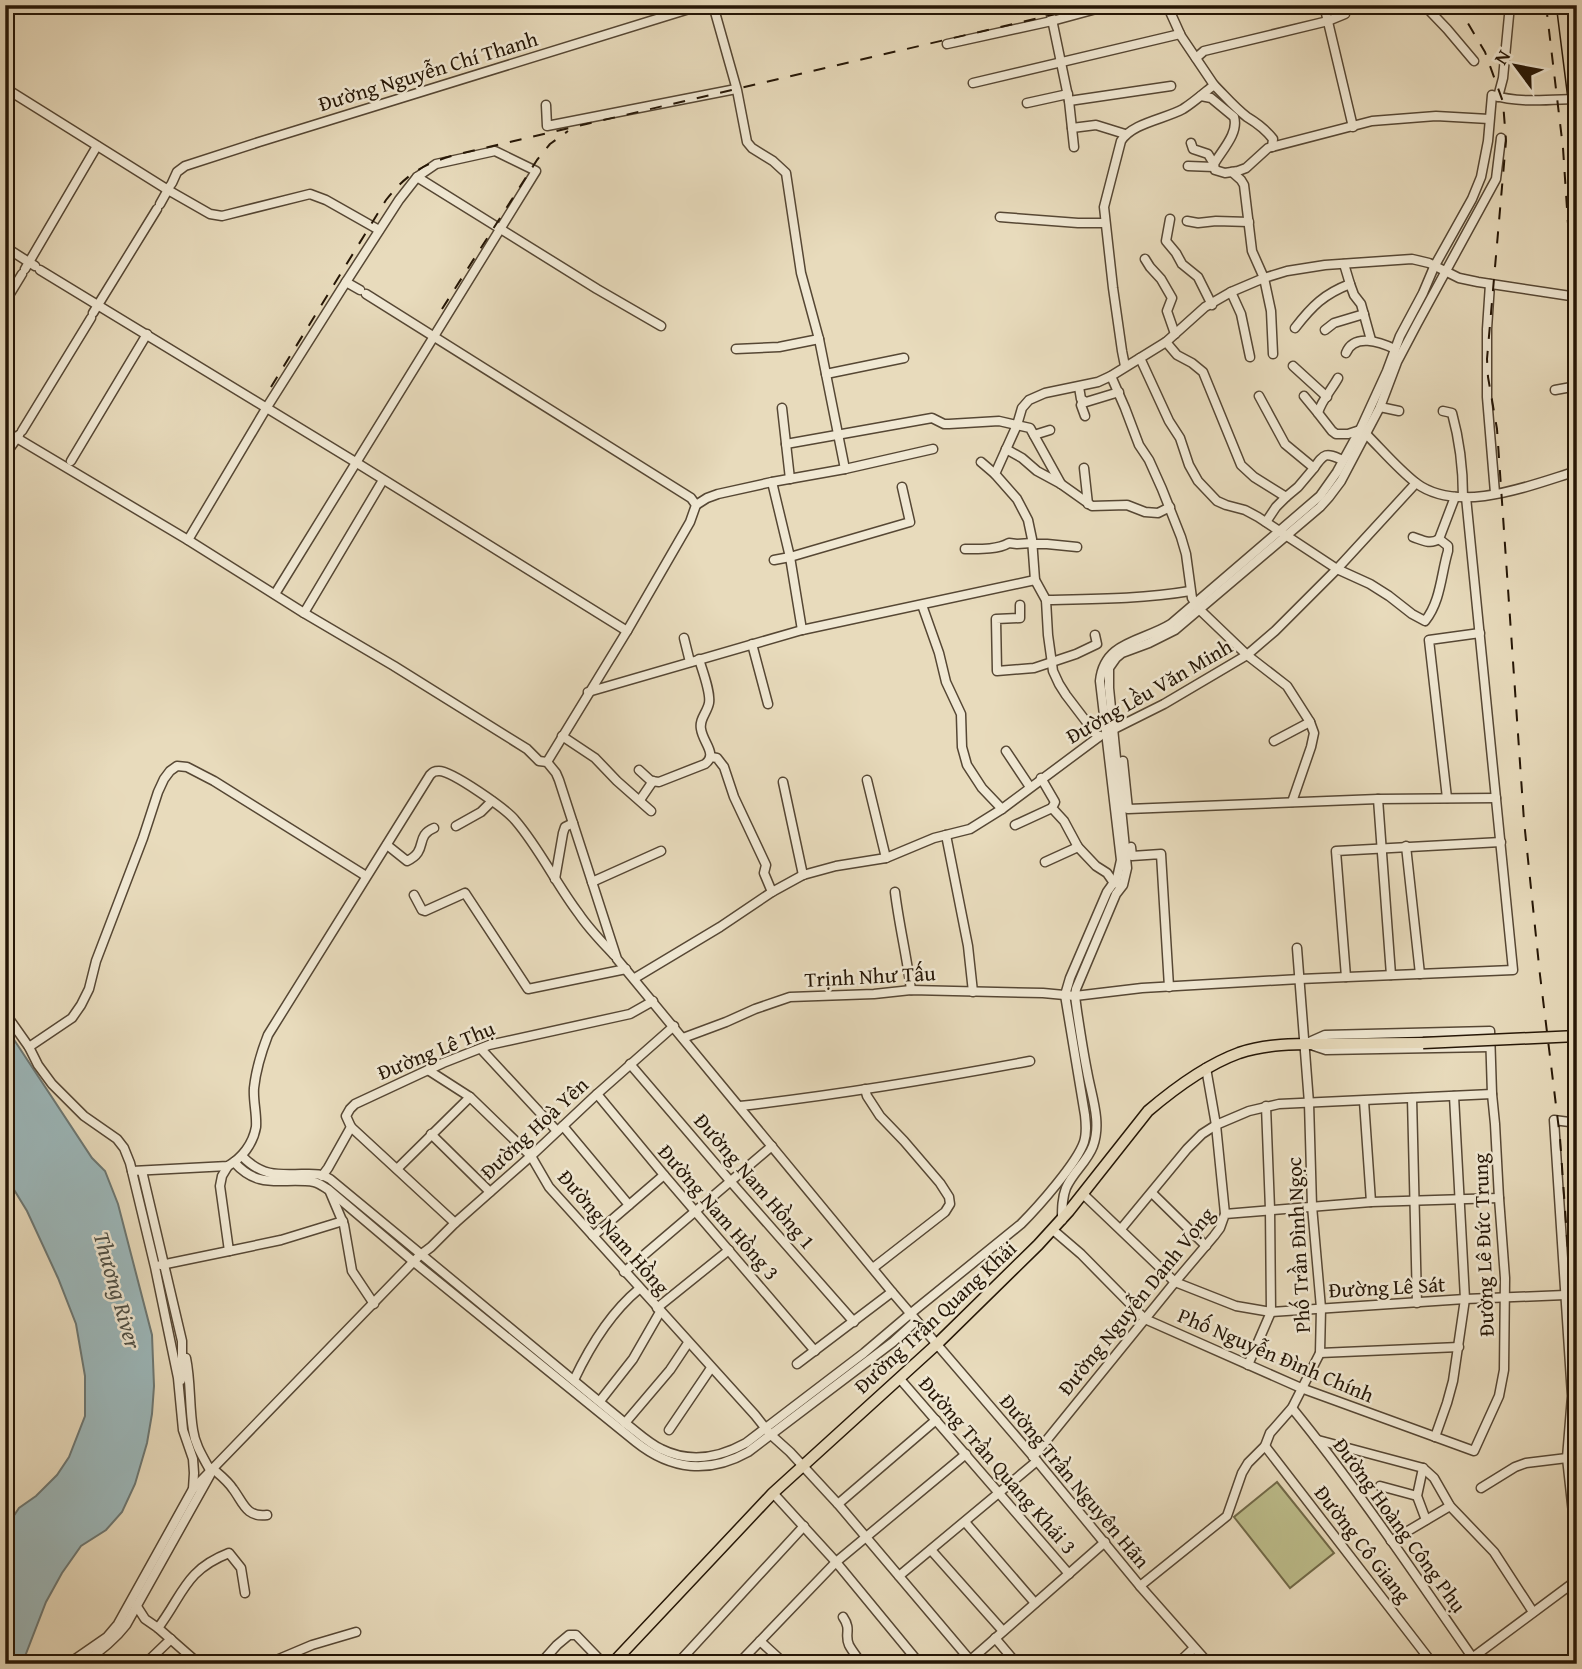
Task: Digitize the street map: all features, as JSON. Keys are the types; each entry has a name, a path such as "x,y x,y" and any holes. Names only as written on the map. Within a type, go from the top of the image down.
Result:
{"main road":[{"path":"1562,5 1573,62 1573,99 1577,125"},
{"path":"1304,1044 1423,1043 1577,1036"},
{"name":"Đường Trần Quang Khải","path":"612,1664 773,1493 900,1379 1053,1230 1148,1111 1206,1068 1222,1060 1254,1049 1292,1043 1304,1044"}],"street":[{"name":"Đường Nguyễn Chí Thanh","path":"170,186 177,172 185,166 702,5"},
{"path":"713,5 748,145 773,160 786,173 802,273 827,374 845,469"},
{"path":"1049,5 1068,98 1074,147"},
{"path":"947,44 1111,5"},
{"path":"1167,5 1180,34 1214,85 1270,135 1273,139 1272,147"},
{"path":"1324,5 1353,127"},
{"path":"1424,5 1474,61"},
{"path":"1498,97 1503,78 1510,5"},
{"path":"1196,58 1204,51 1328,22 1345,14"},
{"path":"973,83 1180,34"},
{"path":"1125,366 1104,223 1104,207 1121,141 1131,130 1185,108 1214,85"},
{"path":"1027,103 1171,86"},
{"path":"5,88 97,146 170,186 204,211 217,216 310,194 379,230"},
{"path":"547,105 547,125 736,89"},
{"path":"1201,96 1211,98 1236,121 1234,130 1214,166"},
{"path":"1284,534 1320,496 1380,407 1434,267 1472,199 1481,177 1492,96 1529,100 1573,99"},
{"path":"1191,143 1193,149 1208,154 1220,172 1232,172 1246,168 1261,153 1272,147 1372,121 1436,116 1489,120"},
{"path":"1072,128 1096,125 1125,134"},
{"path":"1062,1220 1066,1188 1093,1148 1097,1129 1075,996 1127,868 1109,668 1122,653 1197,606 1329,498 1341,481 1363,432 1400,336 1413,322 1446,272 1496,179 1501,138"},
{"path":"5,302 30,268 97,146"},
{"path":"188,540 267,407 379,230 416,177 436,164 495,151 536,171 275,594"},
{"path":"1188,166 1214,166"},
{"path":"1232,172 1244,185 1252,251 1264,278 1271,311 1273,354"},
{"path":"416,177 661,326"},
{"path":"5,455 170,186"},
{"path":"1000,216 1104,223"},
{"path":"1170,219 1166,241 1182,264 1198,277 1212,304"},
{"path":"1187,221 1250,222"},
{"path":"5,247 30,268 98,304 626,631"},
{"path":"1145,259 1172,298 1167,311 1175,334"},
{"path":"995,474 1022,408 1029,400 1045,393 1079,387 1111,376 1167,342 1212,304 1231,292 1287,271 1412,259 1429,263 1459,278 1577,297"},
{"path":"1344,264 1354,295 1361,304 1371,341"},
{"path":"346,282 691,498 696,505"},
{"path":"1295,328 1317,301 1335,289 1350,284"},
{"path":"1490,284 1487,397 1494,494"},
{"path":"1231,292 1241,314 1250,357"},
{"path":"1325,330 1334,323 1364,313"},
{"path":"69,465 147,334"},
{"path":"736,349 779,347 819,339"},
{"path":"1346,353 1353,343 1371,341 1395,349"},
{"path":"1167,342 1177,355 1203,372 1241,464 1254,477 1286,497"},
{"path":"827,374 904,358"},
{"path":"1140,358 1168,421 1180,438 1189,465 1198,481 1217,501 1245,510 1266,522 1337,569 1390,596 1425,621 1435,604 1448,551 1448,546 1439,539"},
{"path":"1293,366 1327,397"},
{"path":"1111,376 1139,445 1149,460 1170,507 1186,554 1190,591 1197,606 1247,655 1287,686 1310,722 1314,733 1311,747 1292,802"},
{"path":"1318,412 1338,378"},
{"path":"1079,387 1085,416"},
{"path":"1555,390 1577,387"},
{"path":"1083,401 1119,392"},
{"path":"1259,396 1285,444 1314,468"},
{"path":"1304,396 1336,434 1363,432"},
{"path":"1380,407 1399,411"},
{"path":"782,408 790,479"},
{"path":"1346,977 1336,851 1501,842 1480,633 1461,497 1463,476 1459,438 1452,414 1443,411"},
{"path":"786,444 932,418 944,424 999,421 1030,428 1061,484"},
{"path":"1034,435 1051,430"},
{"path":"5,431 19,435 69,465 304,613 394,666 527,750 556,772 617,958"},
{"path":"1363,432 1416,483 1446,496 1494,494 1577,471"},
{"path":"543,761 562,736 626,631 690,522 696,505 718,494 933,449"},
{"path":"1006,449 1095,507 1127,505 1145,512 1158,513 1170,507"},
{"path":"1266,522 1321,457 1329,454 1343,460"},
{"path":"981,462 1017,499 1028,520 1035,580 1046,600 1052,663 1059,684 1101,735"},
{"path":"1084,468 1088,504"},
{"path":"304,613 383,480"},
{"path":"772,482 790,557 803,630"},
{"name":"Đường Lều Văn Minh","path":"635,978 803,875 835,866 886,858 934,838 970,829 1101,735 1164,704 1247,655 1337,569 1416,483"},
{"path":"774,560 910,522 902,487"},
{"path":"1413,537 1430,542 1439,539 1461,497"},
{"path":"965,549 1004,546 1009,542 1077,547"},
{"path":"588,692 803,630 1035,580"},
{"path":"1046,600 1114,598 1190,591"},
{"path":"922,605 946,682 961,714 962,747 967,765 982,788 1002,808"},
{"path":"1020,605 1020,618 996,619 997,671 1034,668 1052,663 1097,644 1095,635"},
{"path":"1447,798 1430,640 1480,633"},
{"path":"639,770 653,781 659,782 705,764 711,757 700,725 709,699 684,638"},
{"path":"1119,884 1121,860 1101,735 1100,681 1107,657 1113,652 1139,643"},
{"path":"752,644 768,704"},
{"path":"1274,741 1310,722"},
{"path":"562,736 595,758 651,811"},
{"path":"1006,751 1030,787"},
{"path":"711,757 717,758 724,766 734,797 766,865 764,873 772,892"},
{"path":"1123,761 1132,856 1161,854 1169,987"},
{"path":"29,1047 72,1018 81,1005 163,779 177,766 187,767 214,781 366,876"},
{"name":"Đường Trần Nguyên Hãn","path":"387,845 435,771 441,771 492,801 514,819 579,915 635,978 892,1293 1209,1664"},
{"path":"1015,825 1052,808 1055,802 1041,778"},
{"path":"867,780 886,858"},
{"path":"640,800 653,781"},
{"path":"783,782 803,875"},
{"path":"1128,809 1378,799 1496,798"},
{"path":"1378,799 1391,975"},
{"path":"456,826 492,801"},
{"path":"1052,808 1065,821 1078,847 1119,884"},
{"path":"555,879 563,833 565,828 573,823"},
{"path":"229,1251 220,1186 222,1176 247,1150 256,1126 254,1091 258,1060 268,1035 387,845 403,859 413,858 420,851 424,835 434,828"},
{"path":"946,835 968,946 974,992"},
{"name":"Trịnh Như Tấu","path":"683,1038 790,998 911,990 1075,996 1300,979 1513,970 1501,842"},
{"path":"1406,846 1420,974"},
{"path":"1045,862 1078,847"},
{"path":"592,882 661,851"},
{"path":"234,1161 251,1177 266,1181 313,1182 321,1179 337,1185 417,1258 636,1442 671,1463 699,1466 716,1464 737,1453 893,1342 913,1317 1034,1211 1080,1151 1085,1140 1085,1115 1065,995 1107,892 1119,884"},
{"path":"895,892 911,990"},
{"path":"414,895 425,911 465,893 528,989 626,969"},
{"name":"Phố Trần Đình Ngọc","path":"1140,1586 1227,1516 1242,1473 1248,1463 1265,1447 1270,1433 1292,1408 1320,1353 1321,1308 1311,1206 1309,1103 1297,948"},
{"name":"Đường Lê Thụ","path":"321,1179 351,1126 346,1116 355,1104 428,1070 501,1042 630,1014 653,1001"},
{"path":"5,1013 52,1084 84,1116 124,1147 182,1341 189,1371 193,1430 197,1445 211,1469 233,1489 242,1505 255,1515 267,1516"},
{"name":"Đường Hoà Yên","path":"113,1631 193,1489 211,1469 417,1258 674,1026"},
{"name":"Đường Trần Quang Khải","path":"1304,1044 1325,1035 1490,1031"},
{"name":"Đường Lê Đức Trung","path":"1474,1451 1499,1396 1504,1370 1505,1278 1490,1031"},
{"name":"Đường Trần Quang Khải","path":"1304,1044 1326,1050 1490,1047"},
{"path":"481,1049 560,1129 629,1205"},
{"path":"740,1106 940,1078 1030,1061"},
{"name":"Đường Nam Hồng 1","path":"630,1064 854,1322"},
{"path":"1206,1068 1216,1125 1226,1214"},
{"name":"Đường Nam Hồng","path":"428,1070 470,1097 531,1156 549,1188 768,1431 838,1504 968,1662"},
{"path":"865,1089 880,1116 940,1183 949,1197 950,1204 945,1212 873,1268"},
{"name":"Đường Nam Hồng 3","path":"597,1094 815,1351"},
{"path":"1121,1229 1187,1149 1202,1135 1216,1125 1249,1111 1266,1106 1492,1094"},
{"path":"1435,1437 1447,1403 1459,1347 1465,1299 1454,1096"},
{"path":"397,1169 470,1097"},
{"path":"1412,1098 1416,1303"},
{"path":"1364,1101 1371,1202"},
{"path":"1248,1364 1270,1312 1266,1106"},
{"path":"1577,1123 1554,1120 1572,1396 1566,1458 1577,1550"},
{"path":"351,1126 455,1223"},
{"path":"431,1134 490,1192"},
{"path":"624,1272 772,1146"},
{"path":"132,1171 234,1161"},
{"path":"142,1171 178,1378 183,1430 193,1459 193,1489"},
{"path":"593,1236 664,1175"},
{"path":"321,1179 329,1190 342,1221 352,1271 374,1304"},
{"path":"329,1190 660,1449 687,1457 705,1458 737,1453"},
{"path":"1152,1193 1206,1246"},
{"name":"Đường Lê Sát","path":"1083,1194 1175,1282 1236,1306 1270,1312 1565,1295"},
{"name":"Đường Nguyễn Danh Vọng","path":"899,1576 999,1494 1035,1459 1145,1318 1206,1246 1220,1228 1226,1214 1415,1199 1499,1198"},
{"path":"160,1265 281,1240 342,1221"},
{"name":"Phố Nguyễn Đình Chính","path":"1053,1230 1082,1254 1145,1318 1301,1388 1474,1451"},
{"path":"600,1401 633,1359 659,1310 729,1250"},
{"path":"574,1380 606,1325 639,1289"},
{"path":"797,1364 892,1293"},
{"path":"179,1389 182,1341"},
{"path":"625,1423 688,1343"},
{"path":"1320,1353 1459,1347"},
{"path":"669,1430 711,1368"},
{"name":"Đường Trần Quang Khải 3","path":"900,1379 1069,1574"},
{"name":"Đường Hoàng Công Phụ","path":"1292,1408 1318,1440 1475,1660"},
{"path":"838,1504 936,1420"},
{"path":"1318,1440 1423,1468 1434,1478 1450,1506 1494,1552 1534,1612"},
{"name":"Đường Cô Giang","path":"1265,1447 1433,1664"},
{"path":"738,1664 836,1562 966,1454"},
{"path":"1481,1488 1526,1463 1566,1458"},
{"path":"1423,1468 1417,1496 1426,1520"},
{"path":"82,1664 117,1637 126,1625 203,1489 211,1469"},
{"path":"1380,1486 1417,1496"},
{"path":"773,1493 836,1562 920,1664"},
{"path":"1391,1541 1450,1506"},
{"path":"965,1522 1035,1603"},
{"path":"677,1664 804,1526"},
{"path":"968,1662 1105,1542"},
{"path":"931,1550 1003,1631"},
{"path":"158,1628 189,1581 211,1560 229,1553 241,1568 245,1593"},
{"path":"1464,1664 1475,1660 1577,1580"},
{"path":"135,1595 137,1607 145,1619 199,1664"},
{"path":"843,1617 849,1629 849,1646 862,1664"},
{"path":"68,1664 113,1631 126,1625"},
{"path":"267,1664 312,1645 356,1633"},
{"path":"540,1664 569,1635 576,1635 604,1664"},
{"path":"995,1638 1017,1664"},
{"path":"145,1664 171,1639"},
{"path":"760,1641 785,1664"},
{"path":"1177,1664 1194,1648"}],"green space":[{"path":"1277,1482 1334,1553 1290,1588 1234,1517"}],"water":[{"name":"Thương River","path":"5,1026 92,1158 105,1171 118,1204 152,1335 154,1386 147,1443 135,1484 122,1512 106,1530 81,1546 62,1573 46,1602 22,1664 5,1664 5,1529 19,1508 57,1475 69,1457 85,1416 85,1376 76,1324 58,1278 27,1211 5,1175"}],"railway":[{"path":"271,387 386,200 411,175 429,164 463,153 1094,5"},
{"path":"1453,5 1466,20 1485,52 1503,102 1506,141 1487,359 1488,377 1497,429 1524,821 1560,1138 1577,1380"},
{"path":"1546,5 1563,148 1577,360"},
{"path":"442,309 537,160 550,144 568,131"}]}
